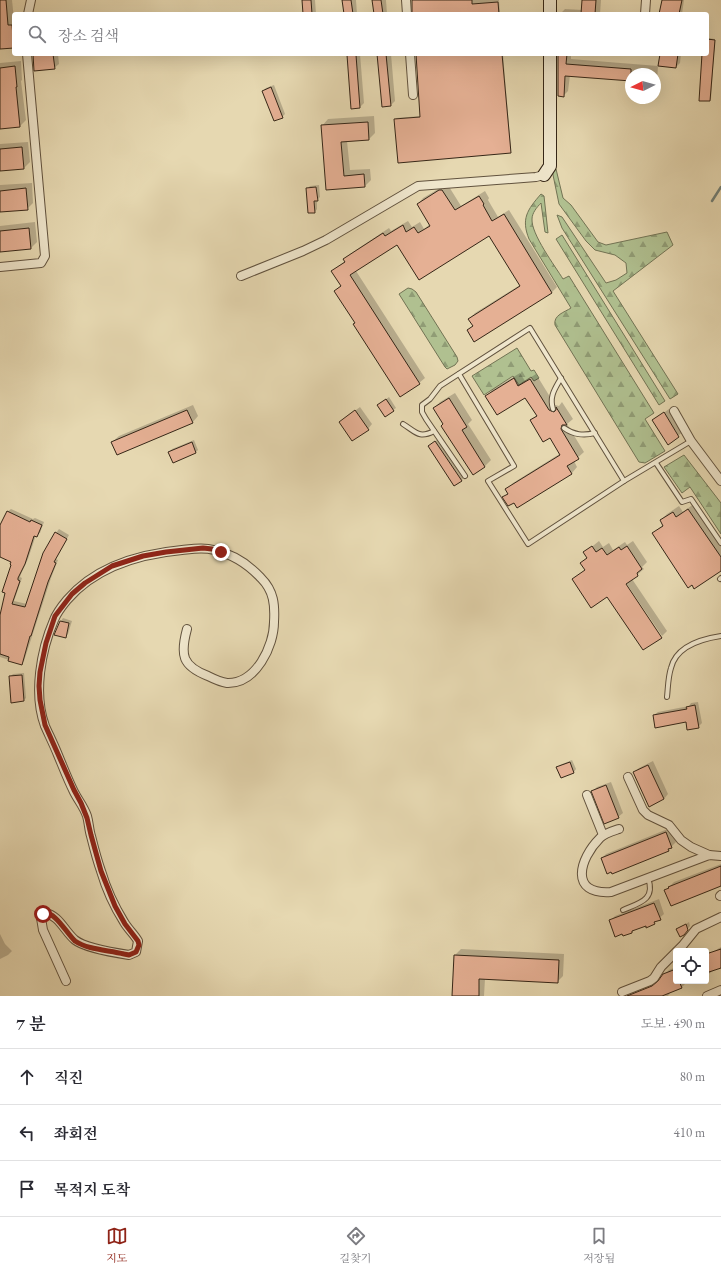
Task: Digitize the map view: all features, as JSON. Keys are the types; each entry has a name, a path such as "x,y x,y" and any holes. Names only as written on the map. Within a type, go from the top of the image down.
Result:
{"street":[{"path":"28,12 31,0"},
{"path":"406,0 407,12"},
{"path":"550,0 550,12"},
{"path":"644,12 646,0"},
{"path":"0,267 41,263 46,256 27,56"},
{"path":"410,56 413,95"},
{"path":"241,276 326,240 418,186 536,177 544,175 550,166 550,56"},
{"path":"674,411 691,441 721,481"},
{"path":"66,981 43,930 41,918 45,913 50,914 56,919 74,940 82,945 129,955 136,952 139,945 138,941 125,924 113,901 101,871 87,818 45,725 40,700 40,672 50,628 55,616 72,594 98,574 126,561 166,552 203,548 221,552 244,563 268,587 273,596 275,604 273,638 265,657 253,672 240,680 233,682 221,682 190,667 186,662 184,647 187,629"},
{"path":"628,777 643,810 648,815 669,825 681,840 691,847 709,855 721,856"},
{"path":"587,794 603,836"},
{"path":"619,829 603,836 588,852 583,862 581,873 585,884 600,893 611,892 709,855"},
{"path":"680,948 696,928 721,917"},
{"path":"622,992 650,981 673,954"},
{"path":"707,996 721,990"}],"lane":[{"path":"465,476 422,412 422,405 430,399 440,386 530,328 624,481"},
{"path":"459,374 514,466 488,481 528,544 624,481 691,441"},
{"path":"552,408 551,399 561,378"},
{"path":"403,424 419,435 425,435 434,431"},
{"path":"564,428 570,432 581,435 595,433"},
{"path":"656,463 682,502 691,499 721,543"},
{"path":"667,697 671,668 678,655 685,648 700,641 721,636"},
{"path":"623,910 646,899 650,892 651,885 648,878"}],"green space":[{"path":"556,169 563,198 571,205 598,242 606,245 667,232 673,245 613,291 678,394 670,399 562,228 557,215 562,217 606,283 616,280 627,273 626,263 615,255 595,250 586,241 559,204 552,170"},
{"path":"541,194 544,196 548,233 545,232 541,203 536,208 532,217 535,233 539,241 563,279 569,276 654,413 645,419 665,451 645,463 639,462 555,325 558,316 571,308 529,239 526,226 529,210"},
{"path":"562,235 665,401 659,405 556,239"},
{"path":"408,288 416,292 457,357 458,361 455,365 447,369 445,367 399,294"},
{"path":"517,348 531,371 534,370 539,378 534,381 531,377 519,385 513,376 484,395 472,376"},
{"path":"684,455 721,503 721,534 690,487 682,493 664,467"}],"building":[{"path":"0,0 6,0 8,25 12,25 12,48 0,49"},
{"path":"302,0 311,0 312,12 303,12"},
{"path":"342,0 351,0 353,12 344,12"},
{"path":"372,0 381,0 383,12 374,12"},
{"path":"412,0 472,0 472,4 498,2 499,12 412,12"},
{"path":"582,0 596,0 595,12 581,12"},
{"path":"662,0 682,0 679,12 659,12"},
{"path":"709,39 715,40 710,101 699,101 702,56 709,56"},
{"path":"33,56 53,56 55,69 34,71"},
{"path":"347,56 356,56 360,108 351,109"},
{"path":"377,56 386,56 391,106 382,107"},
{"path":"416,56 502,56 511,153 398,163 394,119 420,117"},
{"path":"558,56 567,56 566,64 625,69 625,81 565,76 564,97 558,96"},
{"path":"660,56 678,56 676,68 658,66"},
{"path":"15,66 20,127 0,129 0,68"},
{"path":"271,87 283,118 274,121 262,91"},
{"path":"368,122 369,140 341,142 344,176 364,174 365,187 326,190 321,125"},
{"path":"22,147 24,169 0,171 0,149"},
{"path":"316,187 318,201 314,201 315,213 308,213 306,188"},
{"path":"26,188 28,210 0,212 0,191"},
{"path":"439,190 442,190 455,210 479,196 492,221 504,214 552,293 474,342 467,330 473,326 468,319 520,286 489,236 419,280 397,245 350,275 420,384 400,397 353,324 355,323 334,291 341,286 331,271 345,262 343,259 383,233 385,236 403,225 406,232 414,227 418,233 430,226 417,204"},
{"path":"29,228 31,249 0,252 0,231"},
{"path":"514,378 518,386 530,379 549,410 554,412 556,407 567,425 562,425 561,429 579,459 567,466 572,474 517,508 514,503 508,506 502,497 508,494 505,489 560,455 550,438 543,442 530,420 537,416 525,398 497,415 485,396"},
{"path":"449,398 467,427 462,430 485,467 473,475 441,426 443,424 433,408"},
{"path":"386,399 394,411 385,417 377,405"},
{"path":"187,410 193,423 117,455 111,442"},
{"path":"355,410 369,430 352,441 339,422"},
{"path":"664,412 679,437 668,445 652,420"},
{"path":"435,441 462,481 454,486 428,446"},
{"path":"192,442 196,453 173,463 168,452"},
{"path":"688,509 721,557 721,571 694,589 692,585 688,588 652,533 663,526 660,520 673,512 676,517"},
{"path":"7,511 30,522 31,520 42,525 37,537 34,536 25,564 18,578 20,581 12,604 25,607 43,553 55,532 67,539 54,562 56,563 30,636 22,665 8,661 9,657 0,654 0,615 5,593 2,592 11,565 11,562 0,557 0,525"},
{"path":"592,546 596,552 602,548 607,555 619,547 621,550 627,546 642,569 637,573 638,576 626,584 662,638 643,650 607,597 591,608 572,579 585,570 580,563 587,558 583,552"},
{"path":"60,621 69,623 66,638 54,635"},
{"path":"22,675 24,701 11,703 9,676"},
{"path":"695,705 699,728 687,730 686,722 655,728 653,715 687,709 686,707"},
{"path":"570,762 574,773 561,778 556,767"},
{"path":"648,765 664,799 649,807 633,772"},
{"path":"606,785 619,818 604,824 591,791"},
{"path":"666,832 672,848 668,849 669,851 612,874 611,872 607,874 601,858"},
{"path":"721,866 721,886 671,906 664,890 669,888 668,887"},
{"path":"654,903 661,920 654,922 655,924 646,928 646,926 632,931 632,933 623,936 622,934 615,937 609,920"},
{"path":"686,924 688,930 680,937 676,929"},
{"path":"721,949 721,968 709,972 709,953"},
{"path":"454,955 559,960 558,983 479,979 479,996 452,996"},
{"path":"673,970 673,984 680,984 682,988 662,996 627,996 652,986 663,974"}],"waterway":[{"path":"712,201 721,187"}],"route":[{"path":"43,914 50,914 74,940 82,945 129,955 136,952 139,945 136,937 125,924 115,906 101,871 87,818 45,725 40,700 40,672 50,628 55,616 72,594 85,583 112,566 143,556 166,552 203,548 221,552"}]}
